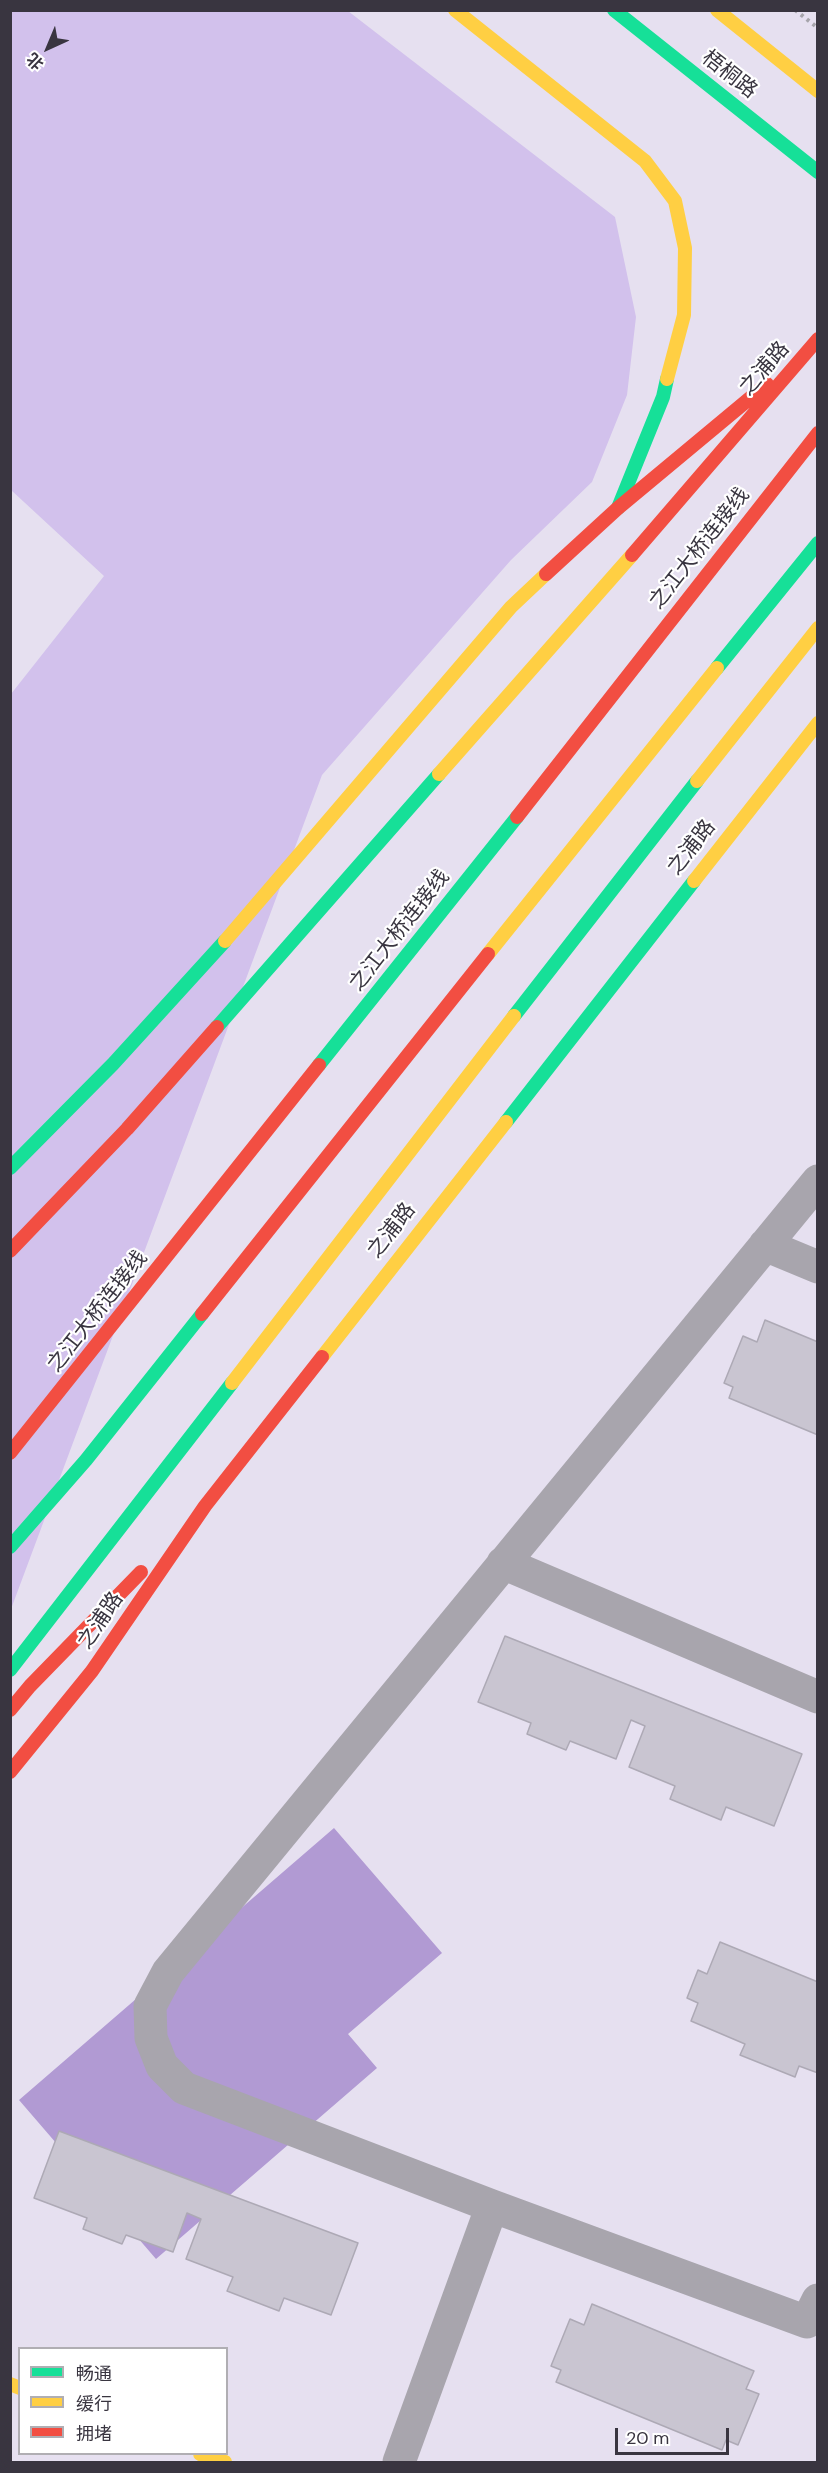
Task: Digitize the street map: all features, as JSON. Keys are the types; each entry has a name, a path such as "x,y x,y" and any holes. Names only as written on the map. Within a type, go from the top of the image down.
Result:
{"main road":[{"path":"455,10 645,161 675,201 685,248 684,315 663,397 618,508"},
{"name":"梧桐路","path":"614,10 818,172"},
{"name":"梧桐路","path":"717,10 818,91"},
{"name":"之浦路","path":"10,1168 113,1064 229,937 511,607 618,508 814,344"},
{"name":"之浦路","path":"10,1251 127,1129 638,549 814,344"},
{"name":"之江大桥连接线","path":"10,1453 38,1421 561,762 818,433"},
{"path":"10,1547 86,1460 601,811 818,543"},
{"name":"之浦路","path":"10,1670 341,1243 575,936 818,628"},
{"name":"之浦路","path":"10,1772 92,1671 205,1506 818,723"},
{"path":"10,1710 30,1686 205,1506"},
{"path":"203,2455 225,2463"}],"street":[{"path":"818,1181 168,1972 150,2006 151,2038 162,2066 184,2088 492,2206 807,2322 818,2300"},
{"path":"765,1245 818,1267"},
{"path":"503,1563 818,1696"},
{"path":"399,2463 492,2206"}],"path":[{"path":"795,10 818,28"}],"shaded area":[{"path":"11,11 348,11 615,217 636,317 627,395 592,482 511,560 322,775 11,1609 11,694 104,576 11,490"},
{"path":"334,1828 442,1953 348,2034 377,2068 156,2259 19,2100"}],"building":[{"path":"765,1320 818,1342 818,1435 729,1398 733,1387 724,1383 743,1336 757,1342"},
{"path":"505,1636 802,1754 774,1826 726,1807 721,1820 670,1799 675,1786 629,1767 645,1726 631,1720 616,1759 570,1741 566,1750 527,1734 531,1723 478,1702"},
{"path":"720,1942 818,1982 818,2073 799,2066 795,2077 740,2055 745,2044 691,2021 698,2003 687,1998 698,1970 707,1974"},
{"path":"59,2131 358,2243 331,2315 284,2298 279,2311 227,2291 233,2277 186,2259 201,2219 187,2213 173,2252 126,2235 122,2244 83,2229 87,2218 34,2198"},
{"path":"592,2304 754,2371 746,2389 759,2394 738,2445 726,2440 722,2450 556,2382 561,2370 551,2366 570,2319 584,2325"}],"traffic: fast":[{"path":"614,10 818,172"},
{"path":"618,508 663,397 667,379"},
{"path":"717,668 818,543"},
{"path":"217,1027 439,774"},
{"path":"514,1016 697,781"},
{"path":"319,1065 517,817"},
{"path":"506,1122 694,881"},
{"path":"10,1168 113,1064 225,941"},
{"path":"10,1547 86,1460 202,1314"},
{"path":"10,1670 232,1383"}],"traffic: slow":[{"path":"455,10 645,161 675,201 685,248 684,315 667,379"},
{"path":"717,10 818,91"},
{"path":"439,774 632,555"},
{"path":"225,941 511,607 546,574"},
{"path":"697,781 818,628"},
{"path":"488,954 717,668"},
{"path":"694,881 818,723"},
{"path":"232,1383 514,1016"},
{"path":"322,1357 506,1122"},
{"path":"10,2384 18,2387"},
{"path":"203,2455 225,2462"}],"traffic: jam":[{"path":"632,555 818,339"},
{"path":"546,574 618,508 767,384"},
{"path":"517,817 818,433"},
{"path":"202,1314 488,954"},
{"path":"10,1251 127,1129 217,1027"},
{"path":"10,1453 319,1065"},
{"path":"10,1772 92,1671 205,1506 322,1357"},
{"path":"10,1710 30,1686 141,1572"}]}
